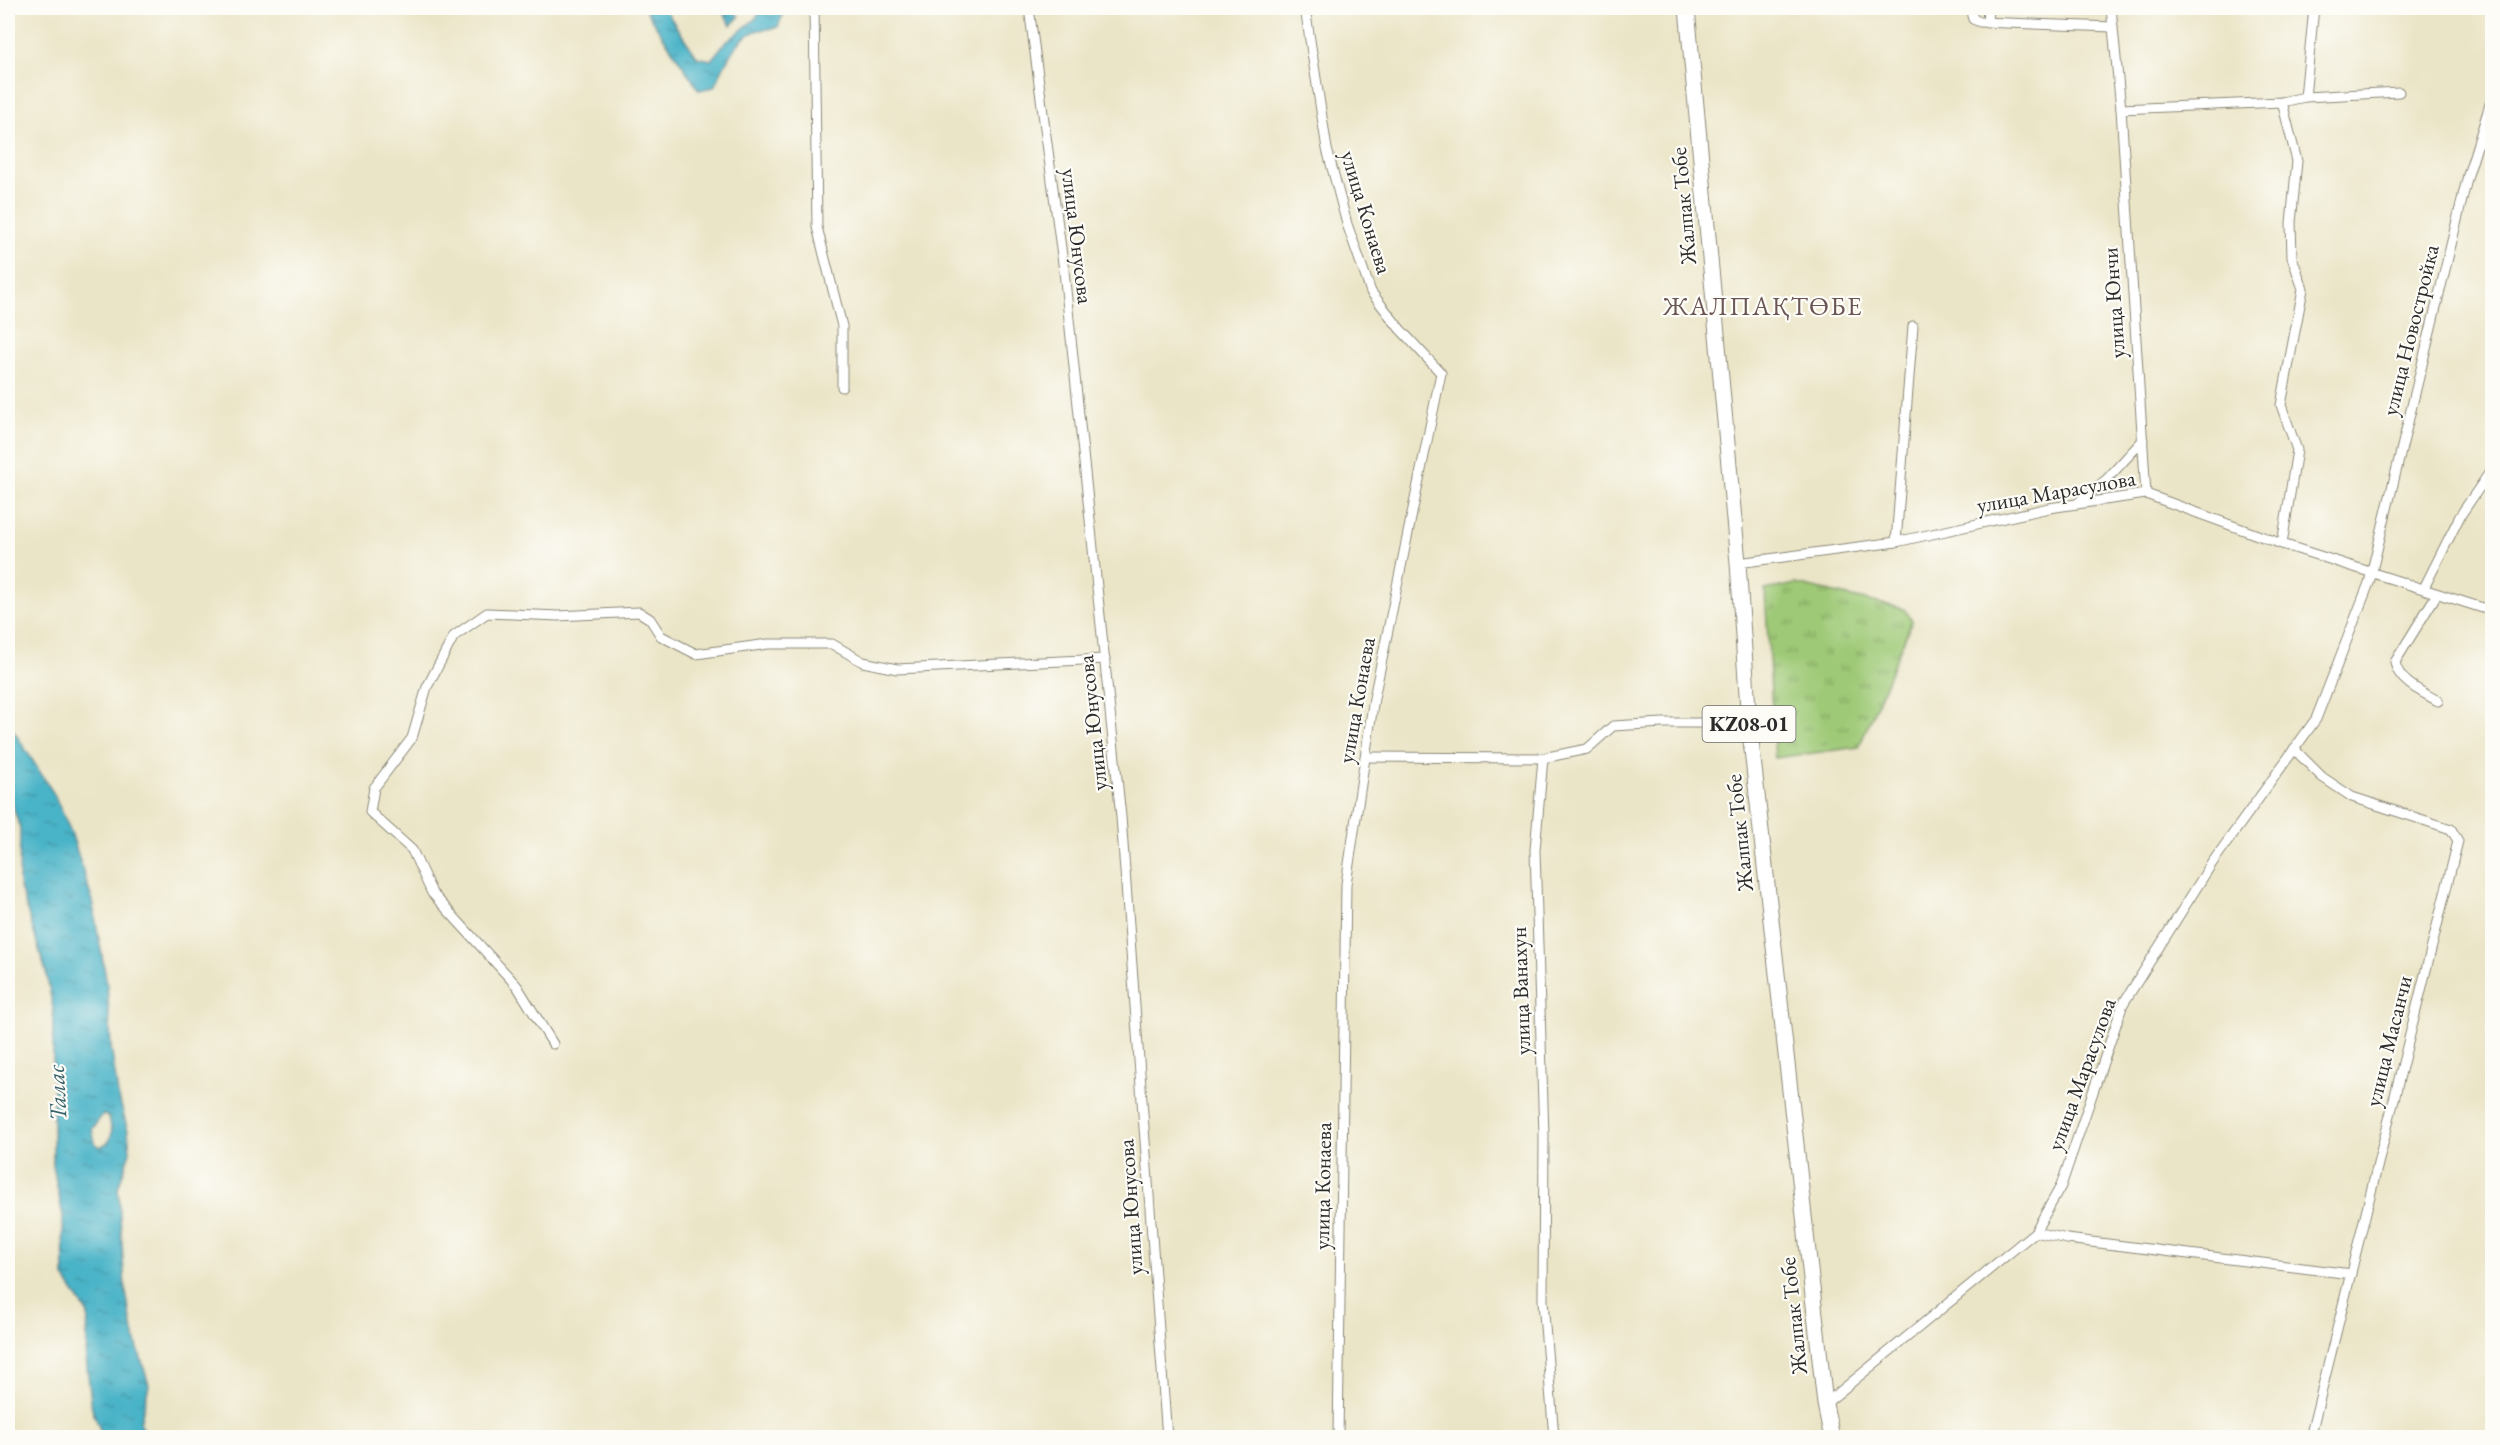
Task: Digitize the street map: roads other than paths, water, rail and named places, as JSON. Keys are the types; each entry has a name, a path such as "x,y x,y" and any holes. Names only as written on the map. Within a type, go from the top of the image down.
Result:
{"main road":[{"name":"Жалпак Тобе","path":"1687,8 1738,563 1749,723 1825,1404 1832,1437"}],"street":[{"path":"814,8 817,227 842,326 842,387"},
{"name":"улица Юнусова","path":"1029,8 1064,271 1121,818 1167,1437"},
{"name":"улица Конаева","path":"1305,8 1327,149 1347,224 1371,292 1400,329 1441,373 1381,663 1346,884 1338,1437"},
{"path":"1970,8 1973,19 1988,23 2113,27"},
{"path":"1988,8 1988,23"},
{"name":"улица Юнчи","path":"2111,8 2121,109 2146,494"},
{"path":"2305,97 2314,8"},
{"path":"2121,109 2282,102 2305,97 2399,92"},
{"name":"улица Новостройка","path":"2372,572 2468,175 2493,98"},
{"path":"2282,102 2297,161 2291,223 2292,257 2303,289 2281,405 2297,450 2282,544"},
{"path":"1896,542 1913,326"},
{"path":"2079,502 2107,479 2143,440"},
{"path":"2424,588 2460,516 2493,469"},
{"name":"улица Марасулова","path":"1738,563 1896,542 2079,502 2146,494 2282,544 2493,610"},
{"name":"улица Марасулова","path":"1825,1404 2035,1232 2061,1186 2123,1004 2211,863 2316,719 2372,572"},
{"path":"2437,594 2395,662 2396,671 2410,684 2438,701"},
{"path":"553,1044 517,986 432,893 412,850 370,812 374,788 412,738 427,687 454,636 488,613 558,616 639,612 650,619 661,636 696,654 768,644 832,644 863,662 897,669 1105,659"},
{"path":"1365,757 1543,758 1587,749 1613,726 1663,723 1749,723"},
{"name":"улица Масанчи","path":"2294,749 2322,777 2352,796 2451,829 2458,841 2310,1437"},
{"name":"улица Ванахун","path":"1543,758 1535,850 1544,1136 1543,1301 1554,1437"},
{"path":"2035,1232 2067,1239 2351,1274"}],"water":[{"path":"644,8 664,8 697,57 711,60 723,45 755,19 764,8 785,8 778,27 759,30 743,39 731,53 714,87 699,90"},
{"path":"720,8 732,8 739,17 731,25"},
{"name":"Талас","path":"8,722 54,794 71,832 92,900 107,984 111,1047 118,1094 128,1131 130,1152 118,1188 125,1287 133,1332 149,1385 140,1423 146,1437 103,1437 92,1409 86,1358 88,1314 64,1277 63,1216 53,1166 53,1008 46,972 19,884 20,828 8,791","holes":["103,1114 109,1117 112,1132 109,1142 100,1147 95,1143 92,1129"]}],"district":[{"name":"ЖАЛПАҚТӨБЕ","path":"1763,306"}]}
